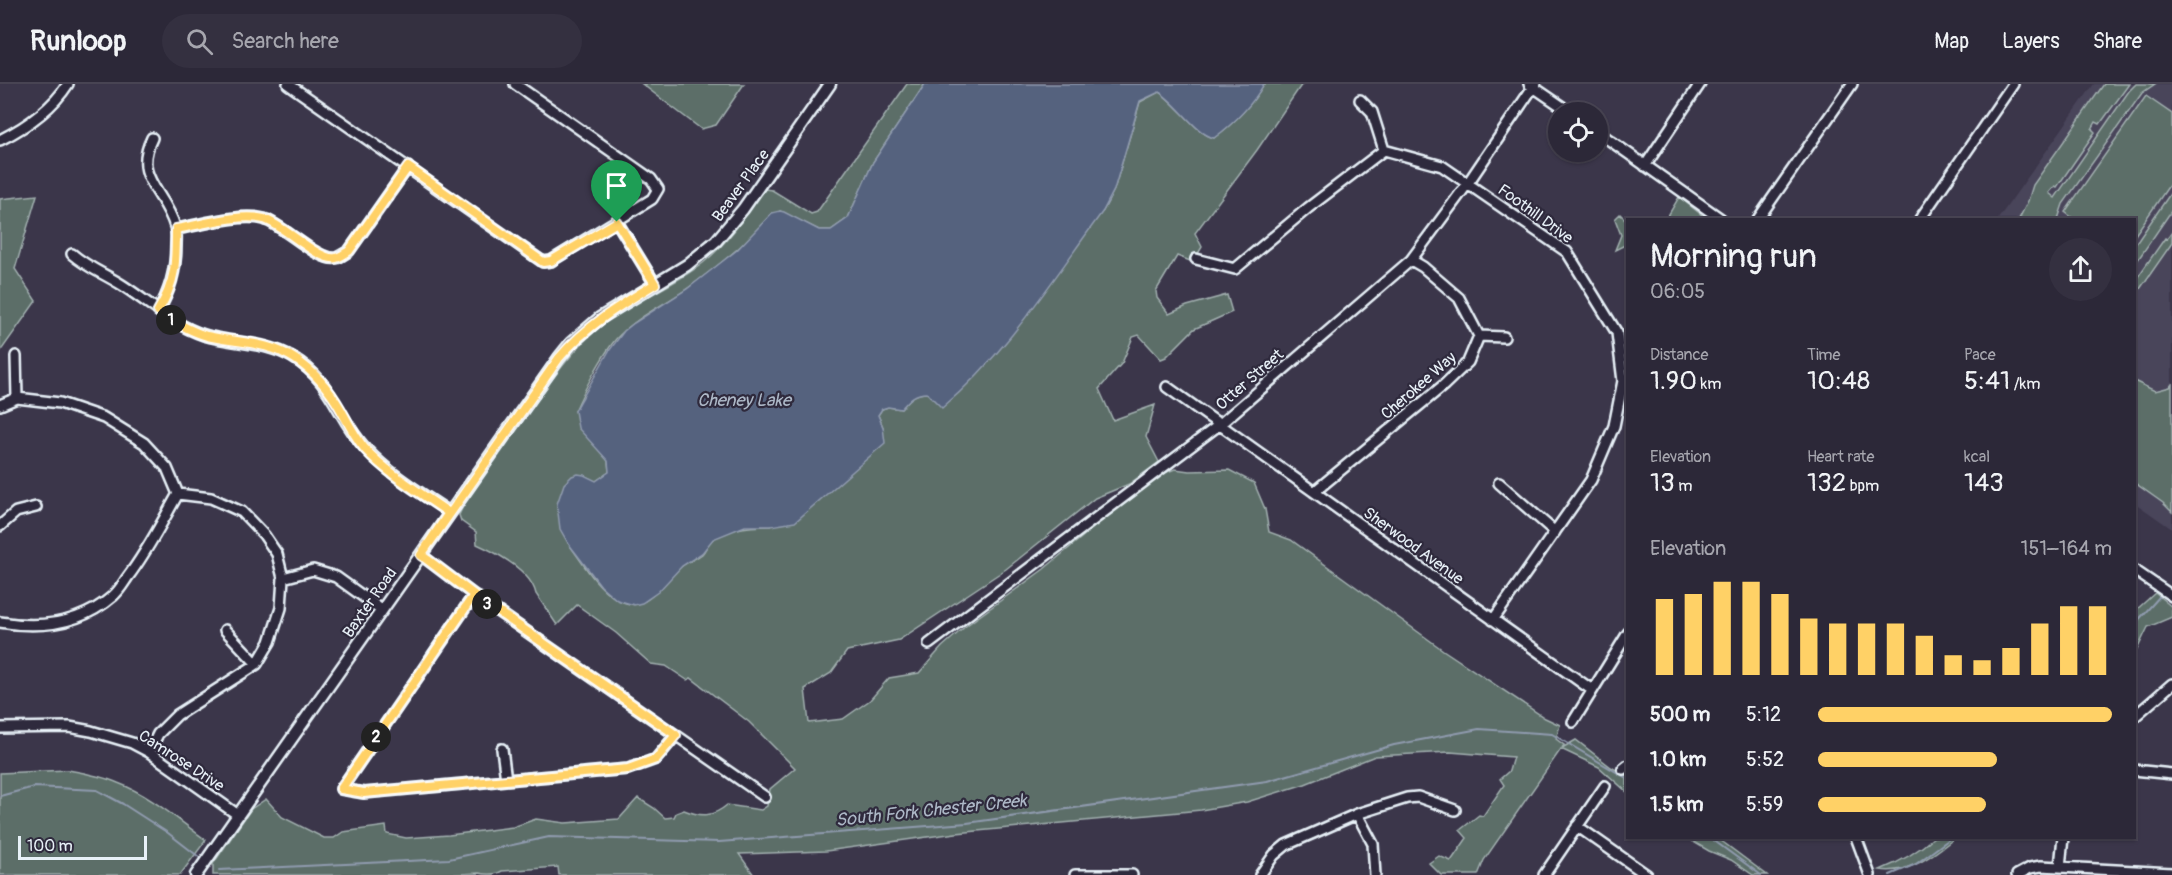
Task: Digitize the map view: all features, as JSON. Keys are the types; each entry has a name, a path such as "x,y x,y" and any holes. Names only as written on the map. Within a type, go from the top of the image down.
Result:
{"street":[{"path":"0,140 32,121 61,96 68,84"},
{"path":"288,84 543,262 551,261 652,200 658,189 651,180 515,84"},
{"name":"Beaver Place","path":"655,284 699,256 730,226 830,84"},
{"path":"1645,165 1701,84"},
{"path":"1759,218 1852,84"},
{"path":"1921,218 2013,84"},
{"path":"1532,85 1556,102"},
{"name":"Otter Street","path":"928,644 1219,424 1411,260 1468,183 1532,85"},
{"path":"1196,259 1235,269 1308,208 1384,150 1372,112 1360,100"},
{"path":"152,138 146,150 144,164 176,229 174,278 168,295 158,311"},
{"path":"1608,139 1720,218"},
{"name":"Foothill Drive","path":"1384,150 1442,166 1567,252 1617,333 1623,381 1614,426 1591,480 1492,620"},
{"path":"176,229 248,217 263,219 280,226 325,258 336,258 349,251 408,167"},
{"path":"617,222 655,284"},
{"path":"72,254 86,266 120,284 176,323 206,336 256,343 277,349 294,358 322,382 364,448 382,465 449,513"},
{"path":"1411,260 1423,267 1459,298 1479,336 1504,337"},
{"name":"Baxter Road","path":"196,875 571,343 600,318 655,284"},
{"path":"1617,333 1626,331"},
{"name":"Cherokee Way","path":"1314,492 1444,385 1468,362 1479,336"},
{"path":"16,356 17,398"},
{"name":"Sherwood Avenue","path":"1167,387 1592,690"},
{"path":"0,405 17,398 60,402 104,418 144,443 167,468 178,494"},
{"path":"1499,483 1555,532"},
{"path":"149,752 158,734 177,714 256,664 270,642 281,608 284,578 277,554 264,535 242,512 211,498 178,494"},
{"path":"0,622 24,626 55,624 80,618 114,596 137,565 178,494"},
{"path":"0,526 16,512 36,507"},
{"path":"421,555 474,595 765,797"},
{"path":"284,578 313,570 336,577 382,610"},
{"path":"2136,571 2172,596"},
{"path":"474,595 341,789 364,793 628,769 656,759 676,735"},
{"path":"225,630 256,664"},
{"path":"1573,722 1626,636"},
{"path":"2136,715 2172,684"},
{"name":"Camrose Drive","path":"0,728 46,726 91,730 132,743 149,752 238,815"},
{"path":"502,749 506,780"},
{"path":"2136,770 2172,774"},
{"path":"1544,875 1605,786"},
{"path":"1260,875 1274,855 1286,845 1357,814 1407,798 1418,797 1455,810"},
{"path":"1357,814 1373,844 1376,875"},
{"path":"1577,826 1647,875"},
{"path":"1857,839 1870,875"},
{"path":"2060,867 2063,839"},
{"path":"2017,875 2030,868 2060,867 2172,873"},
{"path":"1081,875 1132,875"}],"shaded area":[{"path":"2094,84 2172,84 2172,529 2136,504 2136,218 1999,218"}],"green space":[{"path":"642,84 744,84 716,125 701,129"},
{"path":"907,84 925,84 873,162 848,218 831,230 819,230 780,211 712,270 624,331 599,363 575,411 608,461 609,472 596,481 568,543 589,573 608,593 626,603 636,604 645,601 653,596 682,566 702,554 711,540 719,535 740,528 771,526 883,427 878,415 882,409 888,407 901,409 909,400 922,393 927,393 942,407 1103,211 1114,190 1140,102 1159,92 1200,131 1214,138 1242,114 1264,84 1302,84 1257,150 1195,233 1202,247 1193,262 1177,256 1156,291 1157,298 1169,314 1187,306 1227,295 1232,312 1194,329 1166,357 1161,359 1139,335 1133,337 1122,363 1099,389 1113,420 1155,405 1146,437 1159,462 1129,484 1095,498 1006,569 899,640 847,651 831,673 805,689 809,723 843,719 870,700 889,678 919,673 942,647 967,625 1044,569 1154,477 1175,469 1229,470 1254,483 1265,509 1269,532 1291,540 1443,650 1545,718 1560,725 1556,739 1564,745 1562,748 1576,740 1626,775 1626,791 1599,767 1561,749 1484,860 1478,875 1441,875 1429,863 1439,856 1451,861 1467,838 1460,830 1479,815 1483,816 1504,785 1500,779 1509,771 1513,757 1450,752 1375,756 1305,784 1247,802 1201,810 956,833 826,851 739,854 754,875 559,875 558,867 502,871 491,874 213,875 213,864 251,809 266,799 282,817 324,838 334,838 343,832 386,826 387,834 406,838 513,827 536,819 565,823 619,819 638,798 665,818 674,817 676,813 684,810 707,815 727,805 761,810 767,806 770,789 795,768 749,722 691,678 687,680 666,666 651,664 616,633 577,605 557,625 533,586 520,570 494,552 477,544 476,532 461,521 459,515 485,471 570,356 595,331 620,312 680,279 703,263 729,238 764,189 772,190 811,214 817,212"},
{"path":"2104,84 2129,84 2100,124 2096,122 2092,129 2095,132 2057,187 2055,186 2049,193 2055,198 2129,91 2136,84 2155,84 2142,93 2063,204 2058,218 2020,218 2033,185"},
{"path":"2146,96 2172,114 2172,181 2136,234 2136,218 2073,218 2065,212"},
{"path":"2172,191 2172,210 2136,263 2136,244"},
{"path":"37,195 15,269 36,301 0,352 0,199"},
{"path":"1679,197 1706,218 1667,218"},
{"path":"1620,214 1626,220 1626,244 1615,250 1621,235 1615,219"},
{"path":"2172,232 2172,243 2136,295 2136,280 2165,238 2167,239"},
{"path":"2136,382 2155,391 2170,387 2172,384 2172,512 2136,484"},
{"path":"2155,593 2172,607 2172,617 2148,627 2136,652 2136,610"},
{"path":"68,770 100,777 130,788 164,808 206,840 180,875 0,875 0,773"},
{"path":"1688,839 1719,839 1767,875 1753,875 1731,860"},
{"path":"1932,839 1953,839 1921,862 1891,871 1880,870 1895,864"}],"water":[{"name":"Cheney Lake","path":"925,84 1264,84 1242,114 1214,138 1200,131 1159,92 1140,101 1114,190 1103,211 1028,314 988,364 966,387 942,408 927,393 922,393 909,400 901,409 888,407 882,409 878,415 883,427 885,443 795,522 771,526 745,526 713,539 702,553 682,566 658,592 642,603 634,605 617,600 601,586 568,543 560,529 557,504 564,484 572,476 584,475 596,481 609,472 608,461 578,428 575,411 609,351 624,331 634,323 687,289 737,250 772,213 784,212 819,230 831,230 848,218 873,162"}],"waterway":[{"name":"South Fork Chester Creek","path":"2136,623 2160,596"},
{"name":"South Fork Chester Creek","path":"219,870 449,859 549,837 719,842 967,823 1267,781 1394,745 1479,729 1552,734 1626,778"},
{"name":"South Fork Chester Creek","path":"0,796 34,787 97,790 168,833 199,857"},
{"name":"South Fork Chester Creek","path":"1712,839 1761,875"},
{"name":"South Fork Chester Creek","path":"1890,875 1916,864 1949,839"}],"route":[{"path":"617,222 551,261 543,262 408,167 349,251 336,258 325,258 280,226 263,219 248,217 176,229 174,278 168,295 158,311 176,323 206,336 256,343 277,349 310,370 333,397 364,448 382,465 449,513 421,555 474,595 341,789 364,793 628,769 656,759 676,735 474,595 428,560 421,555 571,343 600,318 655,284 617,222"}]}
